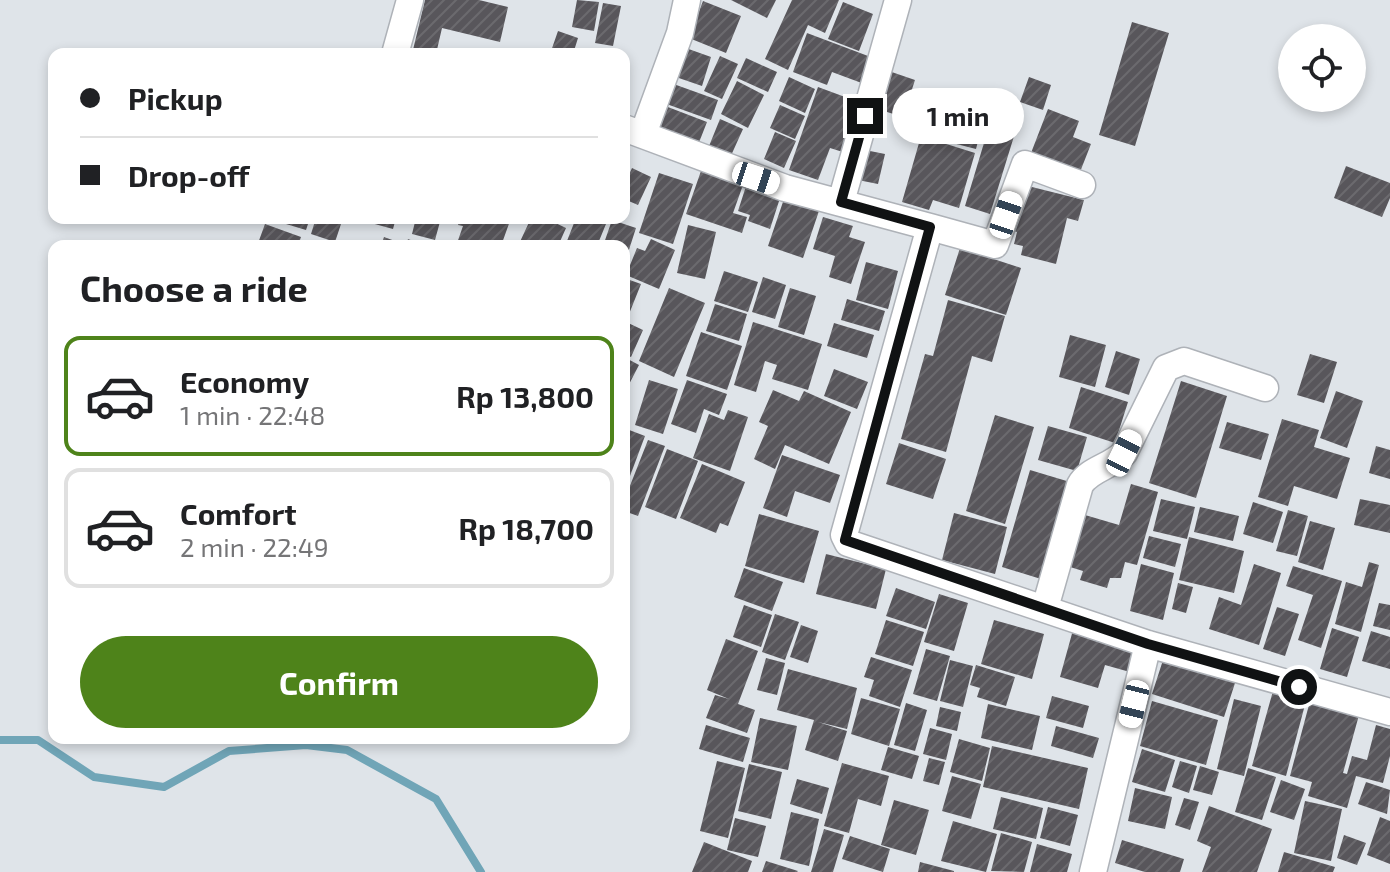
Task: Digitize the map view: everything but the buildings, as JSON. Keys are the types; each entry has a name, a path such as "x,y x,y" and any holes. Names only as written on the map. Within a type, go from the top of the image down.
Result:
{"street":[{"path":"397,48 410,0"},
{"path":"687,0 680,33 634,131 727,168 995,245 1025,164 1082,185"},
{"path":"841,202 898,0"},
{"path":"930,227 845,540 1148,644 1390,712"},
{"path":"1045,608 1080,485 1085,477 1116,462 1124,453 1166,368 1184,361 1265,388"},
{"path":"1093,872 1148,644"}],"waterway":[{"path":"0,740 38,740 94,777 164,787 229,751 306,745 347,750 436,799 481,872"}],"route":[{"path":"865,116 841,202 930,227 845,540 1148,644 1299,687"}]}
